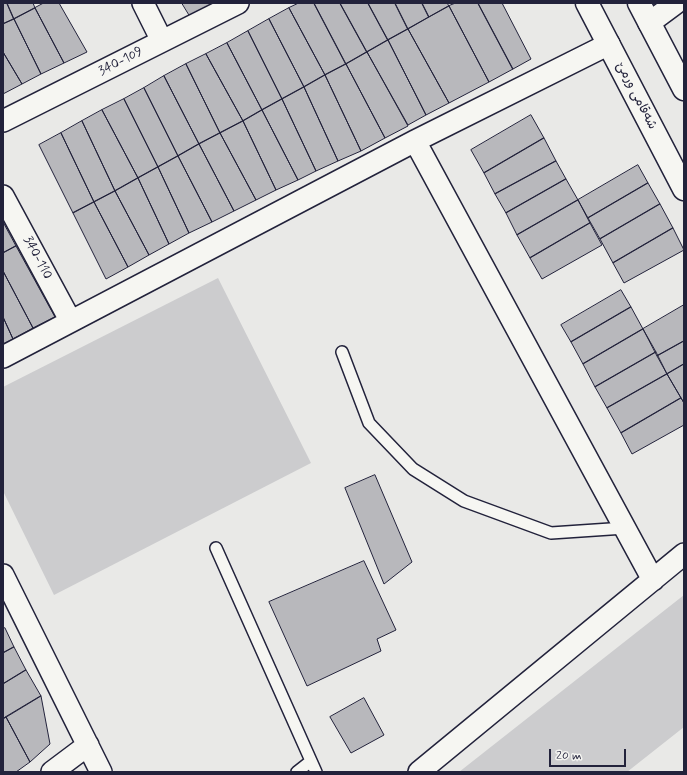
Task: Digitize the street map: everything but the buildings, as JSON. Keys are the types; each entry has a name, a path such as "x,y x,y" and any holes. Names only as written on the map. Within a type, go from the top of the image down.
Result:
{"street":[{"path":"143,3 162,41"},
{"name":"340-109","path":"3,121 238,3"},
{"name":"شەقامی ورمێ","path":"587,3 684,189"},
{"path":"639,3 684,89"},
{"path":"649,23 676,3"},
{"path":"3,357 70,320 415,141 609,44"},
{"path":"415,141 653,580"},
{"name":"340-110","path":"3,196 70,320"},
{"path":"419,772 684,554"},
{"path":"3,575 101,772"},
{"path":"52,772 88,745"}],"lane":[{"path":"342,352 369,424 412,469 457,497 464,501 551,533 625,528"},
{"path":"216,548 316,772"},
{"path":"297,772 311,761"}],"shaded area":[{"path":"218,278 311,463 54,595 3,491 3,387"},
{"path":"684,595 684,727 627,772 459,772"}]}
